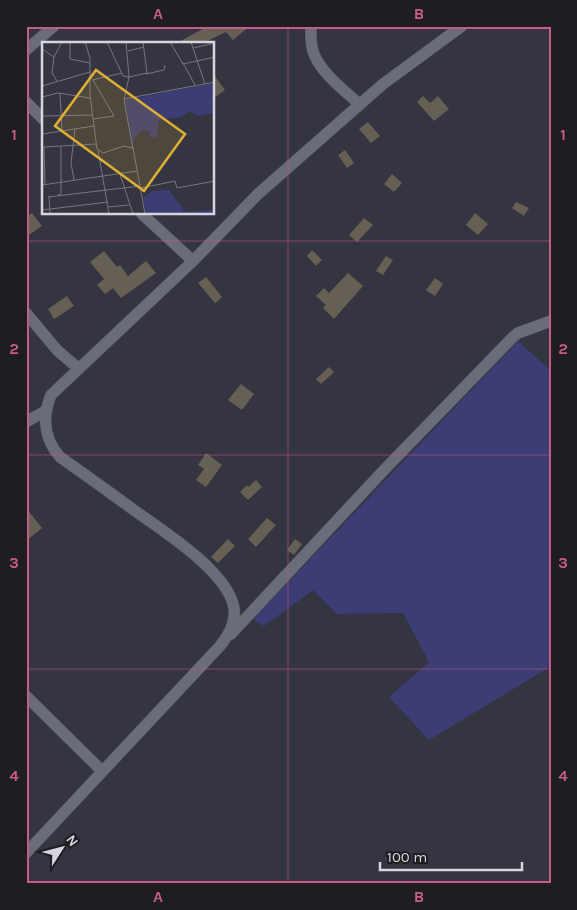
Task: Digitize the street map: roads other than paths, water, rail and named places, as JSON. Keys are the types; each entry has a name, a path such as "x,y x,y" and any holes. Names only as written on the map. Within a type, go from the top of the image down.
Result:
{"street":[{"path":"26,50 54,26"},
{"path":"310,26 313,54 318,62 359,104"},
{"path":"224,641 234,619 234,607 229,594 220,580 177,541 60,457 54,450 45,425 51,395 193,261 258,194 359,104 462,26"},
{"path":"26,102 42,118"},
{"path":"143,215 193,261"},
{"path":"26,313 58,350 79,369"},
{"path":"26,854 384,470 506,344 518,333 551,321"},
{"path":"26,422 47,410"},
{"path":"26,696 102,771"}]}
